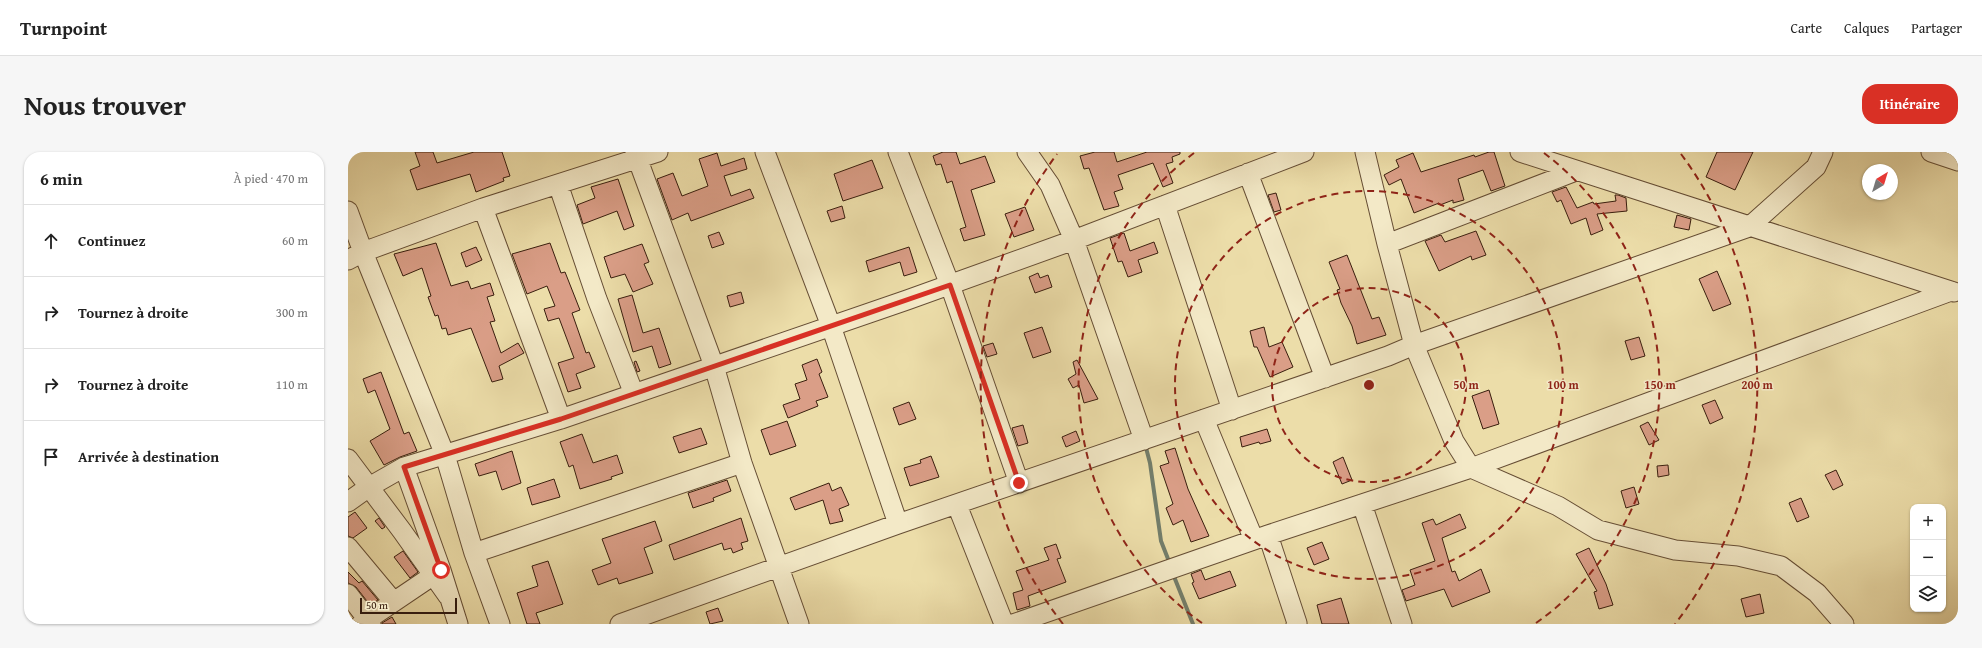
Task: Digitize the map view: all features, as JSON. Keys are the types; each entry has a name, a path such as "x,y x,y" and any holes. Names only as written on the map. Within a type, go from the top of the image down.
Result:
{"street":[{"path":"355,256 482,208 558,184 637,155 658,152"},
{"path":"765,152 831,326 898,524"},
{"path":"898,152 950,285 1019,483"},
{"path":"1027,152 1050,185 1074,240 1144,440"},
{"path":"348,502 369,486 404,467 561,419 950,285 1074,240 1304,152"},
{"path":"1366,152 1387,244 1414,345 1454,442 1471,468 1558,506 1598,530 1675,550 1738,556 1781,566 1817,593 1844,624"},
{"path":"1520,152 1955,292"},
{"path":"620,624 898,524 1388,356 1414,345 1749,226 1816,167 1823,152"},
{"path":"1936,153 1958,161"},
{"path":"637,155 714,366 742,462 799,624"},
{"path":"1387,244 1576,171"},
{"path":"1248,173 1325,378"},
{"path":"558,184 597,299 634,394"},
{"path":"1165,205 1232,410"},
{"path":"482,208 561,419"},
{"path":"348,211 355,256 445,455 474,553 500,624"},
{"path":"1013,624 1261,537 1471,468 1955,292"},
{"path":"1204,419 1261,537 1298,623 1296,624"},
{"path":"348,459 437,572"},
{"path":"474,553 742,462"},
{"path":"404,467 437,572 448,596 458,624"},
{"path":"1362,504 1402,624"},
{"path":"957,505 1004,624"},
{"path":"348,547 393,601"},
{"path":"348,594 367,623 393,601 437,572"}],"building":[{"path":"415,152 433,152 437,163 474,152 502,152 510,176 503,178 504,181 476,192 470,174 417,190 410,170 420,166"},
{"path":"943,152 956,152 960,164 985,156 995,182 971,190 985,235 964,241 960,229 966,227 952,181 947,183 941,164 936,165 933,156"},
{"path":"1095,152 1114,152 1117,162 1147,152 1180,152 1180,154 1172,157 1173,162 1166,164 1173,183 1163,187 1153,163 1118,175 1123,189 1114,192 1119,206 1104,210 1089,168 1084,169 1080,156"},
{"path":"1489,152 1494,152 1505,186 1491,191 1483,170 1458,179 1464,200 1453,203 1453,200 1440,205 1439,203 1414,213 1401,179 1389,185 1384,175 1399,167 1396,160 1413,153 1421,172 1474,155 1475,157"},
{"path":"1717,152 1753,152 1735,190 1706,177"},
{"path":"717,153 721,166 744,158 747,169 724,176 731,196 750,189 754,198 691,221 688,213 672,220 657,179 673,173 682,196 708,186 699,159"},
{"path":"872,160 883,188 843,201 834,174"},
{"path":"618,179 634,226 624,230 617,211 583,224 577,205 595,198 591,187"},
{"path":"1566,187 1577,208 1593,202 1594,204 1616,201 1615,195 1618,195 1626,198 1627,211 1597,214 1603,230 1591,235 1586,218 1571,224 1561,200 1557,202 1552,192"},
{"path":"1276,193 1281,210 1274,212 1268,195"},
{"path":"842,206 845,218 831,222 827,211"},
{"path":"1025,207 1034,230 1014,237 1005,214"},
{"path":"1677,215 1691,219 1689,230 1674,227"},
{"path":"1476,231 1486,255 1472,260 1471,256 1439,271 1425,241 1441,235 1445,242"},
{"path":"719,232 724,244 712,248 708,236"},
{"path":"1124,233 1130,251 1154,242 1158,253 1138,260 1142,272 1128,277 1122,261 1118,262 1110,238"},
{"path":"436,243 451,286 468,281 471,289 490,283 494,295 487,297 495,321 490,322 501,353 518,343 524,353 499,366 503,379 492,382 471,328 448,335 446,328 442,329 438,315 435,316 428,297 431,296 422,268 403,276 394,254"},
{"path":"550,243 561,273 565,272 580,310 572,313 586,353 589,352 595,367 576,374 581,388 568,392 558,363 574,358 559,318 548,321 544,309 555,306 547,286 527,294 512,254"},
{"path":"642,244 649,262 644,264 653,284 633,292 625,274 611,278 604,257"},
{"path":"476,247 482,260 466,267 461,253"},
{"path":"909,247 917,272 904,276 900,262 869,272 866,261"},
{"path":"1347,255 1372,319 1379,317 1386,335 1357,344 1352,326 1341,303 1337,290 1340,289 1329,262"},
{"path":"1717,271 1731,304 1713,311 1699,279"},
{"path":"1038,273 1040,278 1048,275 1052,287 1035,293 1029,277"},
{"path":"741,292 744,303 730,307 727,296"},
{"path":"632,295 643,333 659,328 671,364 659,368 652,346 633,352 618,299"},
{"path":"1042,327 1051,352 1033,358 1024,333"},
{"path":"1264,327 1269,347 1282,342 1293,367 1270,377 1257,347 1254,347 1250,331"},
{"path":"1639,337 1645,356 1631,360 1625,341"},
{"path":"993,343 997,354 987,357 983,346"},
{"path":"817,359 822,372 819,374 828,397 816,401 818,406 788,418 783,405 800,399 795,384 807,380 802,365"},
{"path":"1077,360 1098,399 1084,403 1079,385 1073,388 1068,379 1076,374 1073,362"},
{"path":"636,361 640,371 637,372 634,362"},
{"path":"381,372 404,434 409,432 417,451 384,465 370,441 390,429 375,390 368,393 363,379"},
{"path":"1489,390 1499,424 1483,429 1472,396"},
{"path":"1715,400 1723,418 1710,424 1702,405"},
{"path":"909,402 916,419 899,425 893,408"},
{"path":"787,421 796,446 770,455 761,430"},
{"path":"1648,422 1659,440 1649,445 1640,426"},
{"path":"1023,425 1028,443 1018,446 1012,428"},
{"path":"701,428 707,444 679,453 673,437"},
{"path":"1267,429 1271,441 1260,444 1259,442 1242,447 1240,437"},
{"path":"1076,431 1080,441 1066,447 1062,437"},
{"path":"582,434 593,463 617,455 623,473 611,477 612,479 580,489 573,465 569,467 560,442"},
{"path":"1175,448 1188,489 1209,536 1191,542 1183,520 1173,525 1166,508 1173,504 1160,466 1169,463 1165,451"},
{"path":"512,451 521,483 502,490 496,471 479,476 475,464"},
{"path":"931,456 939,477 910,486 904,468 921,463 920,460"},
{"path":"1343,457 1352,480 1342,484 1333,462"},
{"path":"1668,465 1669,475 1658,477 1657,466"},
{"path":"1836,470 1843,485 1833,490 1825,475"},
{"path":"554,479 560,497 532,505 527,488"},
{"path":"727,480 731,491 713,498 714,501 693,508 688,493"},
{"path":"829,483 832,491 841,487 849,505 839,509 843,521 830,524 823,500 795,510 790,498"},
{"path":"1634,487 1639,504 1626,508 1621,491"},
{"path":"1801,498 1809,517 1797,522 1789,503"},
{"path":"355,512 367,528 353,538 348,536 348,517"},
{"path":"1460,514 1466,528 1442,538 1452,572 1455,571 1459,581 1481,569 1490,592 1452,607 1444,589 1406,601 1402,590 1415,585 1410,570 1435,561 1422,523 1433,519 1436,525"},
{"path":"379,518 385,527 382,529 375,521"},
{"path":"741,518 748,541 741,543 743,549 733,553 731,548 724,550 722,543 674,560 669,545"},
{"path":"655,521 662,541 644,548 653,573 619,584 617,578 598,585 592,570 611,563 602,539"},
{"path":"1322,542 1329,559 1314,565 1307,548"},
{"path":"1056,544 1061,558 1057,559 1066,582 1028,596 1030,606 1017,610 1013,593 1023,590 1016,571 1049,560 1044,548"},
{"path":"1589,548 1606,584 1613,605 1599,609 1594,592 1597,591 1576,554"},
{"path":"403,551 418,572 410,578 394,557"},
{"path":"548,561 563,604 536,613 540,624 527,624 517,593 538,586 532,566"},
{"path":"1201,570 1205,580 1230,571 1236,586 1199,599 1192,583 1194,582 1191,574"},
{"path":"348,572 359,583 362,581 378,600 370,605 356,587 348,583"},
{"path":"1760,594 1764,613 1746,617 1741,599"},
{"path":"1341,598 1349,624 1322,624 1317,605"},
{"path":"718,608 723,621 710,624 706,612"},
{"path":"392,617 396,624 382,624 382,623"}],"waterway":[{"path":"1145,444 1150,463 1161,541 1170,564"},
{"path":"1173,574 1193,624"}],"route":[{"path":"441,570 404,467 415,465 561,419 950,285 1019,483"}]}
